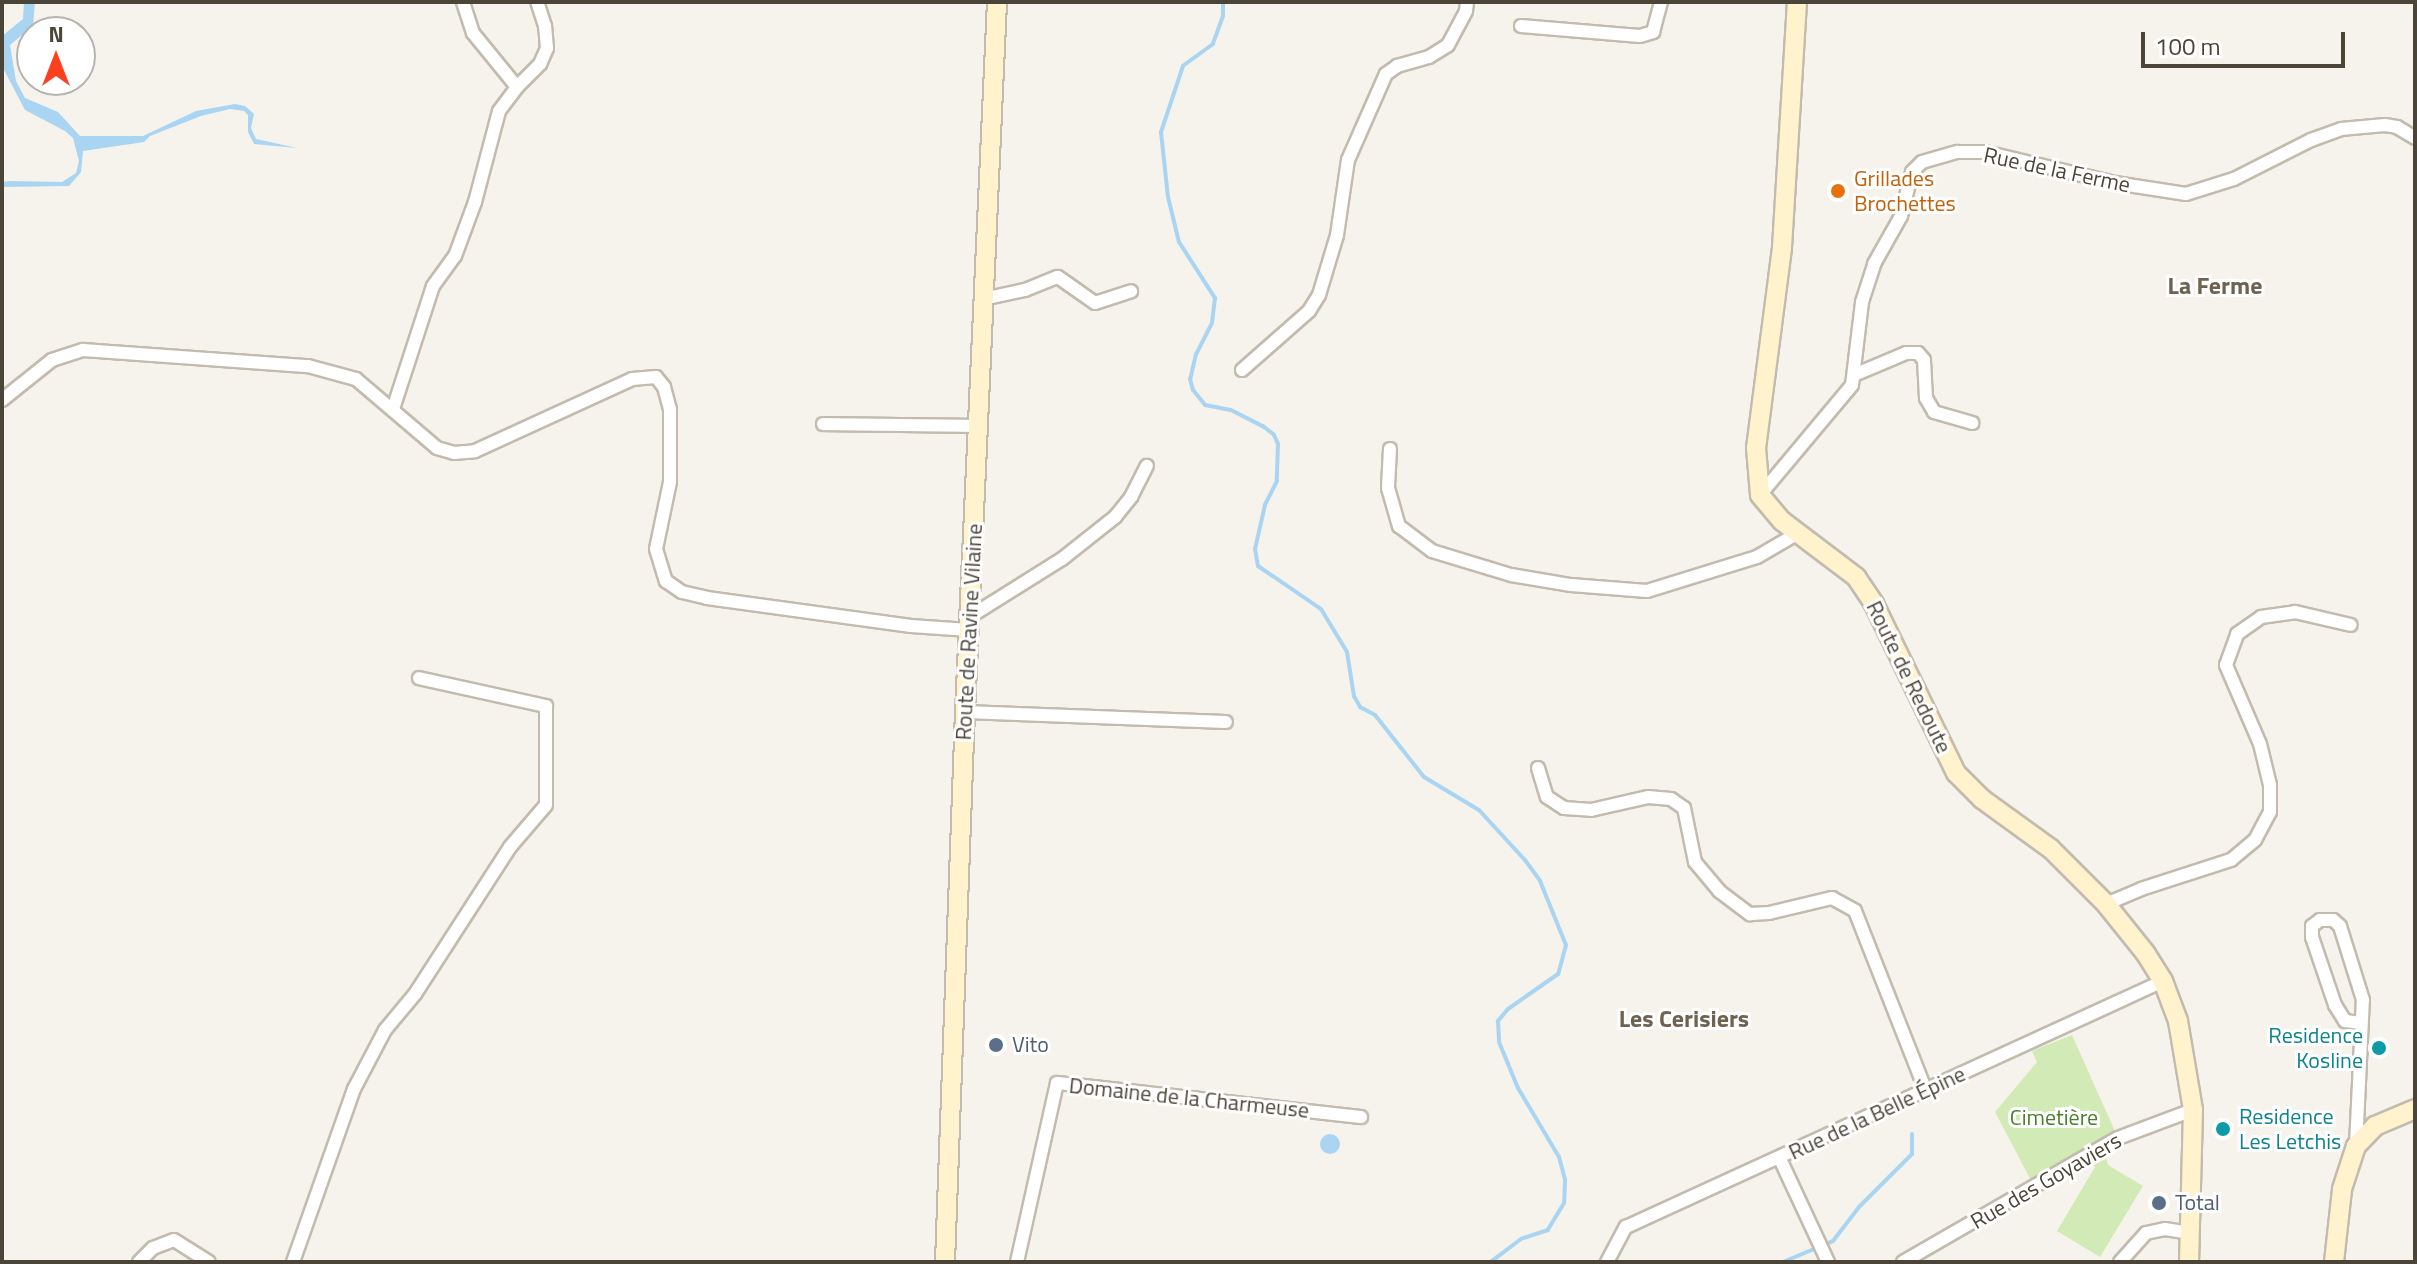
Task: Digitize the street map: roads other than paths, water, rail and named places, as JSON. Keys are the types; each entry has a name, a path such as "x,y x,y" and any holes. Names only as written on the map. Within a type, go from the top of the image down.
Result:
{"main road":[{"name":"Route de Ravine Vilaine","path":"945,1262 965,712 997,2"},
{"path":"1760,495 1756,448 1782,248 1797,2"},
{"name":"Route de Redoute","path":"1760,495 1798,533 1856,577 1874,604 1956,773 1982,799 2051,849 2106,904 2146,954 2163,981 2178,1021 2193,1110 2189,1262"},
{"path":"2334,1262 2342,1189 2356,1146 2375,1126 2415,1109"}],"street":[{"path":"463,2 473,33 517,87"},
{"path":"393,409 433,286 455,256 475,202 499,111 534,71 547,48 545,26 537,2"},
{"path":"1242,370 1309,311 1319,295 1337,235 1348,160 1386,74 1397,66 1429,57 1448,45 1466,11 1467,2"},
{"path":"1521,26 1640,36 1653,32 1661,2"},
{"name":"Rue de la Ferme","path":"1760,495 1847,394 1854,375 1862,302 1874,264 1901,216 1912,172 1922,162 1958,152 1985,152 2115,183 2186,194 2234,179 2311,140 2341,129 2385,125 2397,127 2415,138"},
{"path":"983,299 1025,290 1058,277 1095,303 1131,291"},
{"path":"2,400 52,360 83,350 308,366 356,379 437,448 454,453 475,451 632,379 656,377 664,387 670,409 670,482 656,549 666,581 682,592 707,598 911,626 970,623 1062,559 1115,517 1131,497 1147,466"},
{"path":"1854,375 1906,353 1918,353 1924,360 1925,392 1930,407 1939,414 1972,423"},
{"path":"823,424 977,426"},
{"path":"1390,449 1388,488 1399,526 1432,551 1511,575 1571,585 1647,591 1757,557 1798,533"},
{"path":"2106,904 2141,889 2231,860 2255,840 2270,812 2270,785 2260,744 2226,665 2237,634 2261,617 2295,612 2351,625"},
{"path":"293,1262 354,1089 385,1030 415,994 510,847 546,805 546,706 419,678"},
{"path":"965,712 1226,722"},
{"path":"1538,768 1547,797 1564,808 1591,810 1648,797 1671,799 1684,808 1695,862 1719,891 1750,914 1769,913 1832,898 1855,911 1925,1089"},
{"path":"2356,1146 2363,995 2337,922 2320,920 2312,926 2313,944 2335,1005 2345,1021 2361,1023"},
{"name":"Rue de la Belle Épine","path":"1607,1262 1626,1227 2163,981"},
{"name":"Domaine de la Charmeuse","path":"1017,1262 1057,1083 1361,1117"},
{"name":"Rue des Goyaviers","path":"1903,1262 2118,1138 2193,1110"},
{"path":"1780,1159 1828,1262"},
{"path":"2120,1262 2146,1233 2165,1229 2191,1233"},
{"path":"139,1262 153,1248 174,1240 209,1262"}],"water":[{"path":"24,2 35,2 34,16 23,16"},
{"path":"16,25 16,40 10,45 16,93 2,66 2,36"},
{"path":"18,96 58,112 80,136 143,136 196,111 235,104 245,106 254,114 251,128 256,139 297,148 254,144 248,132 248,115 244,111 230,109 201,116 150,136 144,142 83,151 81,172 69,186 2,187 2,182 9,181 62,182 76,173 79,161 73,138 25,110"},
{"path":"1330,1134 1337,1137 1340,1144 1337,1151 1330,1154 1323,1151 1320,1144 1323,1137"}],"waterway":[{"path":"1223,2 1223,16 1213,44 1183,66 1161,132 1168,197 1179,242 1215,298 1212,323 1196,354 1190,379 1193,390 1205,405 1231,410 1263,426 1274,435 1278,444 1277,481 1265,505 1255,549 1258,566 1321,609 1347,652 1354,696 1360,707 1375,715 1424,777 1479,810 1525,860 1540,881 1566,945 1558,974 1508,1009 1498,1021 1499,1042 1518,1088 1559,1157 1565,1180 1564,1203 1548,1230 1521,1239 1491,1262"},
{"path":"1783,1262 1833,1241 1859,1207 1912,1154 1912,1134"}],"place":[{"name":"Grillades Brochettes","path":"1838,191"},
{"name":"Vito","path":"996,1045"},
{"name":"Residence Kosline","path":"2379,1048"},
{"name":"Residence Les Letchis","path":"2223,1129"},
{"name":"Total","path":"2159,1203"}],"district":[{"name":"La Ferme","path":"2215,286"},
{"name":"Les Cerisiers","path":"1684,1019"}],"park label":[{"name":"Cimetière","path":"2054,1118"}]}
